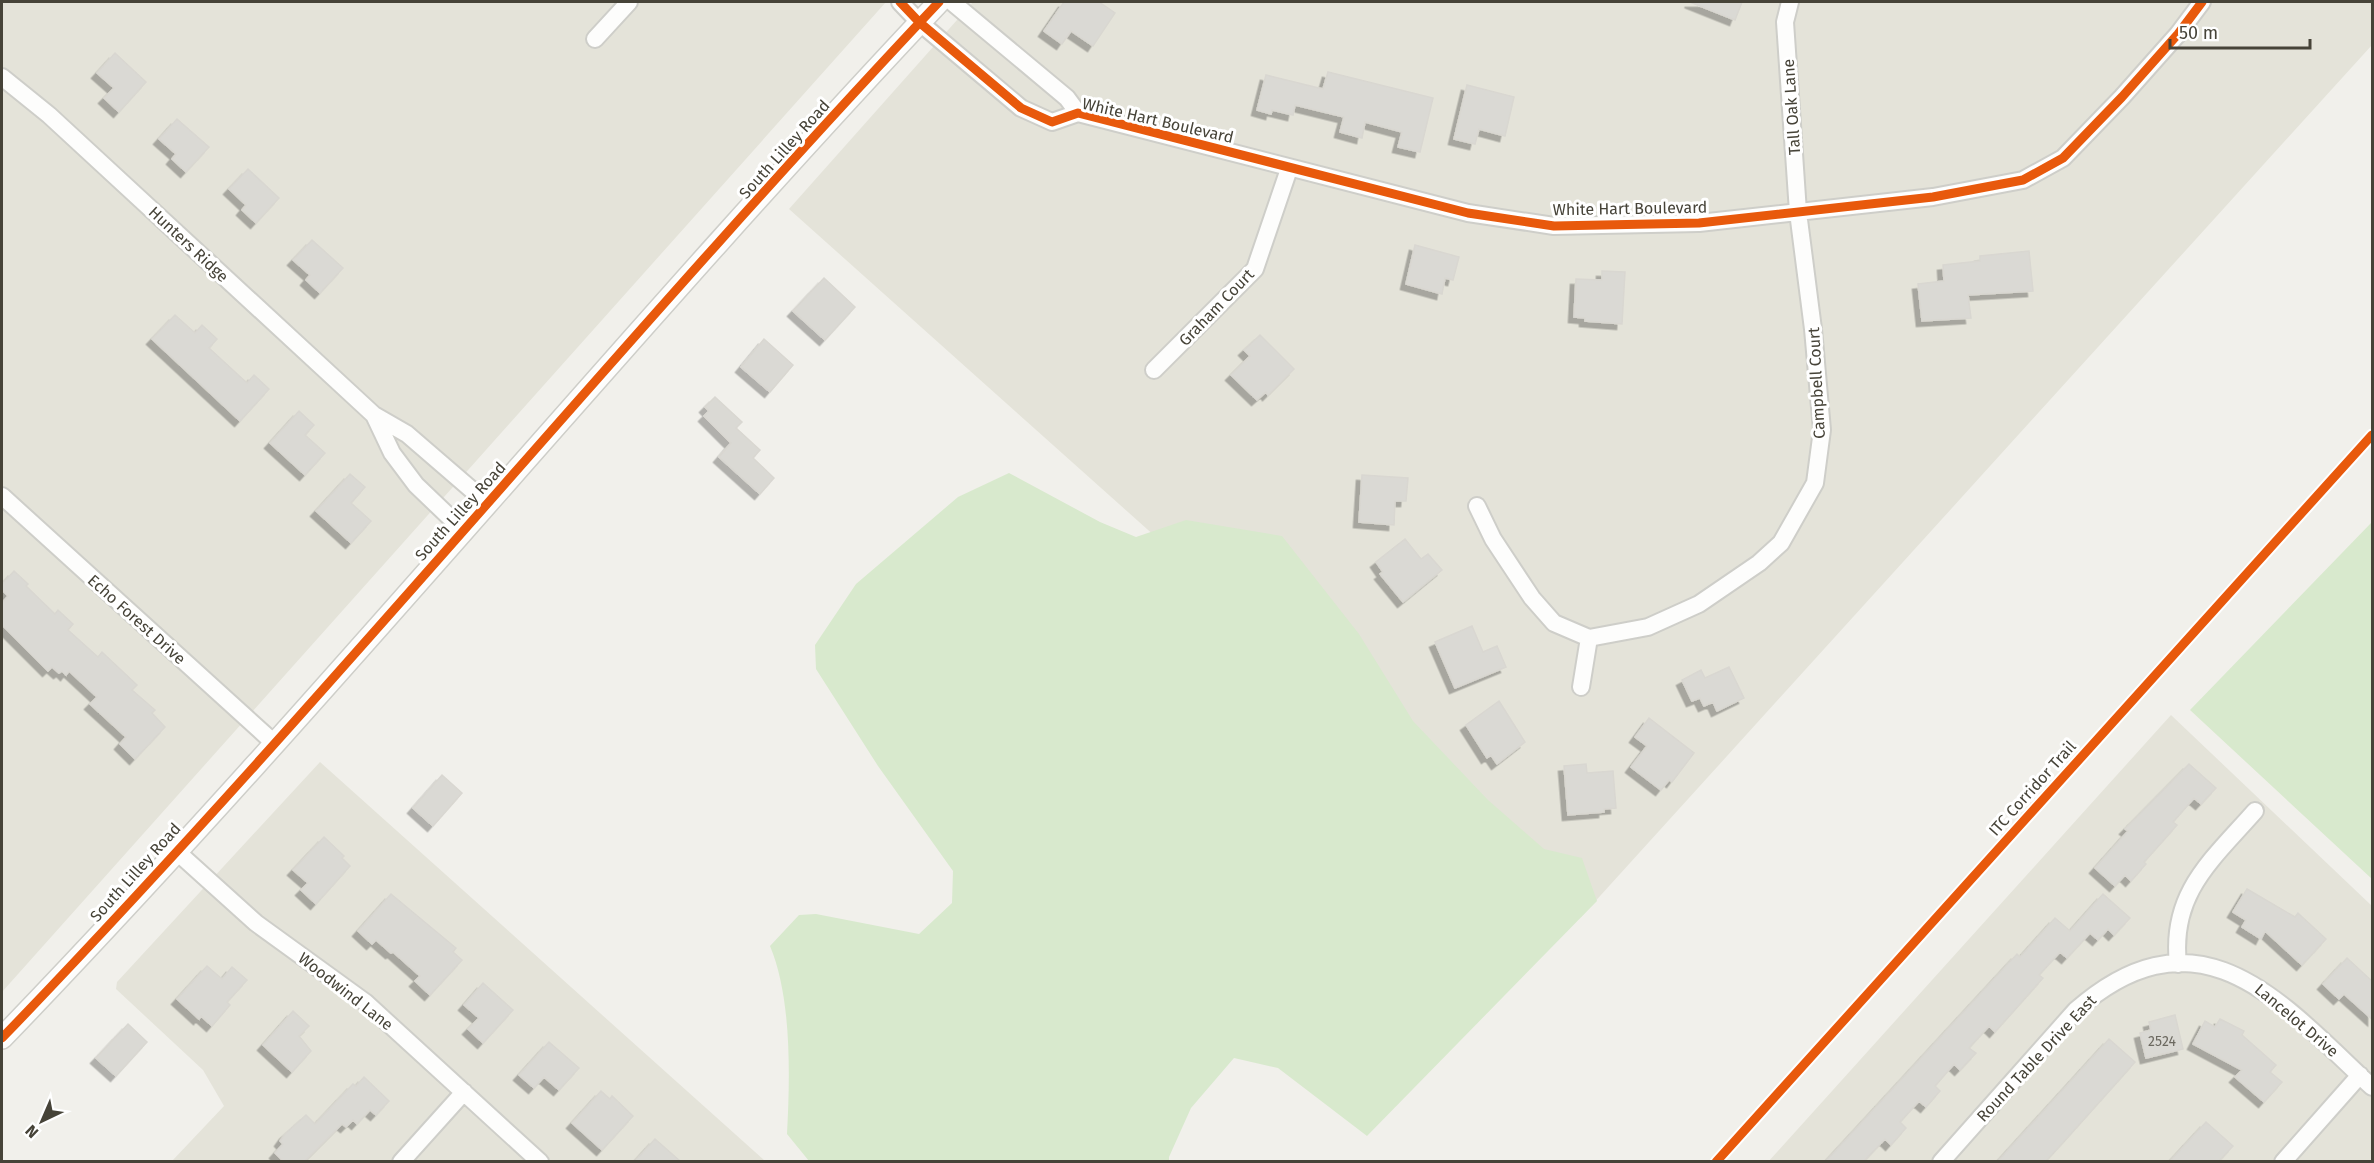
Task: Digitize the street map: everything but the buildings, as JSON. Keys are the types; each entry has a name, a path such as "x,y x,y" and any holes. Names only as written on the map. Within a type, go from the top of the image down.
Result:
{"street":[{"path":"595,39 629,2"},
{"name":"White Hart Boulevard","path":"900,2 919,22 1021,108 1052,122 1078,113 1289,169 1468,213 1554,226 1699,224 1933,197 2023,180 2063,158 2122,98 2178,34 2202,2"},
{"name":"South Lilley Road","path":"2,1038 74,963 939,2"},
{"name":"White Hart Boulevard","path":"952,2 1067,99 1078,113"},
{"name":"Tall Oak Lane","path":"1790,2 1785,22 1798,213"},
{"name":"Hunters Ridge","path":"2,77 49,115 374,415 407,434 488,503"},
{"name":"Graham Court","path":"1154,370 1255,269 1289,169"},
{"name":"Campbell Court","path":"1589,639 1648,627 1698,604 1759,563 1781,543 1815,483 1822,430 1813,328 1798,213"},
{"name":"Hunters Ridge","path":"374,415 392,453 416,485 463,530"},
{"name":"Echo Forest Drive","path":"2,496 273,742"},
{"path":"1477,506 1493,539 1532,598 1554,623 1589,639 1581,687"},
{"path":"2178,964 2177,925 2188,892 2200,874 2255,811"},
{"name":"Woodwind Lane","path":"175,850 256,923 365,1002 540,1161"},
{"name":"Lancelot Drive","path":"2178,964 2221,969 2257,985 2366,1081"},
{"name":"Round Table Drive East","path":"1941,1161 2076,1010 2098,992 2122,977 2149,968 2178,964"},
{"path":"2283,1161 2366,1081"},
{"path":"401,1161 464,1092"}],"shaded area":[{"path":"2,2 886,2 2,992"},
{"path":"973,2 2372,2 2372,45 1581,917 789,209"},
{"path":"2171,715 2372,906 2372,1161 1768,1162"},
{"path":"320,762 765,1161 172,1161 224,1106 203,1070 116,989 117,982"}],"green space":[{"path":"1009,473 1100,522 1136,537 1186,520 1282,536 1359,634 1413,721 1488,800 1544,849 1582,858 1597,901 1367,1136 1278,1068 1234,1058 1191,1108 1169,1161 809,1161 787,1134 789,1064 786,1014 777,967 770,946 799,915 816,914 919,934 952,903 953,871 878,766 816,669 815,645 856,584 958,497"},
{"path":"2372,522 2372,879 2190,710"}],"cycle path":[{"path":"900,2 919,22 1021,108 1052,122 1078,113 1468,213 1554,226 1699,223 1933,197 2023,180 2063,158 2122,97 2178,34 2202,2"},
{"path":"2,1038 240,782 703,260 939,2"},
{"name":"ITC Corridor Trail","path":"1716,1162 2372,435"}]}
